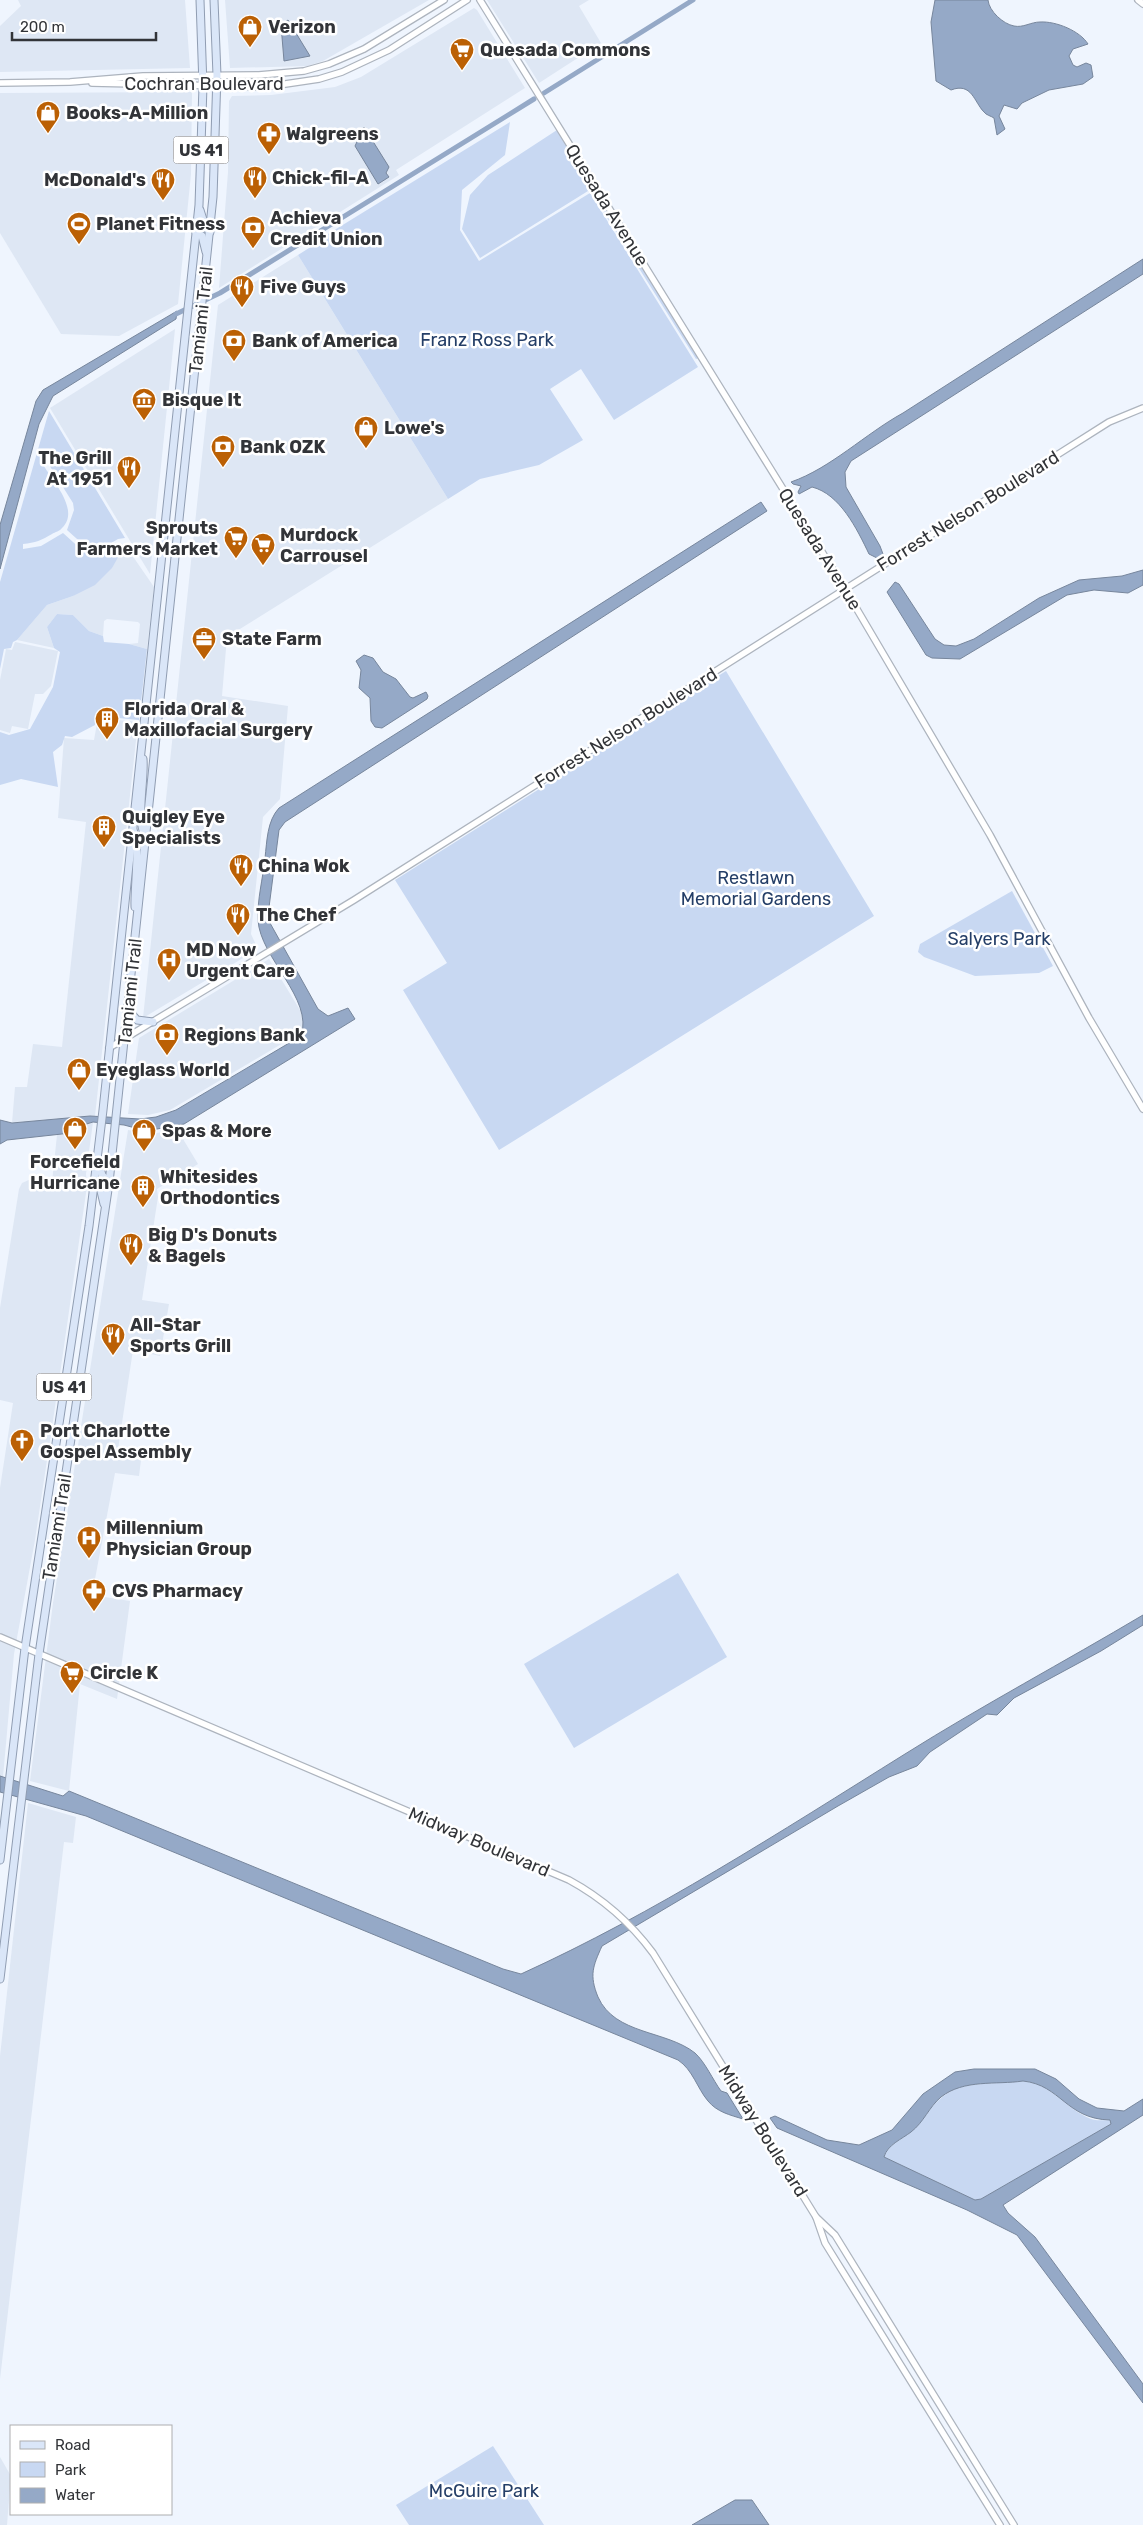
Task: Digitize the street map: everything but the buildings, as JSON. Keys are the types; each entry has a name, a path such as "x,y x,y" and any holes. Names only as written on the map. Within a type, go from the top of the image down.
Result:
{"main road":[{"name":"Tamiami Trail","path":"0,1860 25,1648 95,1181 103,1110 199,205 203,86 200,0"},
{"name":"Tamiami Trail","path":"0,1979 39,1654 105,1212 125,1039 210,232 216,160 217,75 214,0"},
{"path":"199,205 205,226 210,232"},
{"path":"196,232 202,236 207,260"},
{"path":"174,441 188,443"},
{"path":"142,741 145,776 141,820 146,836"},
{"path":"132,830 138,845 134,882 136,935"},
{"path":"128,1010 137,1020 154,1022"},
{"path":"97,1159 102,1175 109,1183"},
{"path":"95,1181 100,1187 105,1212"}],"street":[{"name":"Cochran Boulevard","path":"70,82 143,76 291,73 329,64 382,40 444,0"},
{"name":"Cochran Boulevard","path":"0,83 70,82 265,87 296,84 342,72 389,50 467,0"},
{"name":"Quesada Avenue","path":"480,0 845,589 990,835 1090,1018 1143,1109"},
{"path":"1138,0 1143,4"},
{"name":"Forrest Nelson Boulevard","path":"109,1048 284,943 1108,422 1143,408"},
{"name":"Midway Boulevard","path":"0,1637 569,1880 594,1894 623,1917 653,1953 816,2217 825,2243 1000,2525"},
{"name":"Midway Boulevard","path":"816,2217 835,2235 1014,2525"}],"shaded area":[{"path":"18,0 185,0 190,68 0,72 0,26 21,6"},
{"path":"225,0 429,0 323,61 307,66 230,68"},
{"path":"487,0 589,0 579,6 601,43 539,83"},
{"path":"474,8 525,88 396,170 399,175 219,288 228,172 229,101 232,96 271,95 335,87 361,77"},
{"path":"192,92 191,174 178,304 119,336 61,334 0,233 0,93"},
{"path":"298,255 448,499 227,637 222,696 288,706 280,799 263,817 251,934 258,949 143,1018 218,305"},
{"path":"175,329 150,574 50,408"},
{"path":"125,545 154,587 147,649 129,644 138,643 140,624 138,622 107,619 104,621 103,636 89,631 73,615 57,614 47,627 54,648 17,640 47,605 73,596 111,568"},
{"path":"15,642 58,651 51,686 43,694 35,694 28,729 12,726 10,733 0,730 0,680 6,649 12,650"},
{"path":"98,718 138,722 95,1116 12,1123 15,1087 27,1087 33,1044 62,1047 86,822 58,818 64,738 94,740"},
{"path":"269,959 303,1015 303,1026 300,1033 170,1110 148,1115 128,1114 139,1038"},
{"path":"93,1122 86,1174 87,1186 61,1367 35,1540 14,1654 3,1777 0,1776 0,1488 13,1403 0,1400 0,1308 19,1189 22,1183 31,1179 52,1182 57,1135 71,1133 80,1126"},
{"path":"177,1129 198,1164 157,1189 158,1197 142,1300 169,1304 160,1356 133,1350 117,1456 141,1460 139,1476 115,1473 92,1595 130,1601 117,1699 80,1684 69,1791 30,1781 53,1603 128,1130 152,1134"},
{"path":"28,1803 76,1817 73,1843 64,1842 0,2379 0,2056"},
{"path":"0,2457 10,2474 10,2488 7,2525 0,2525"}],"green space":[{"name":"Franz Ross Park","path":"510,122 505,155 462,190 460,230 479,261 590,193 698,367 614,420 581,369 550,389 583,440 539,465 480,479 448,499 298,255 328,236 328,234"},
{"path":"557,130 699,358 696,359 591,192 588,191 480,258 462,229 470,195 488,175"},
{"path":"49,411 125,538 118,539 96,552 86,547 67,530 74,510 73,503 46,460 42,463 66,504 68,512 67,521 59,531 38,541 23,544 23,549 41,546 63,533 83,551 95,557 120,543 125,545 112,568 95,585 73,596 47,605 17,640 13,642 11,648 4,649 0,669 0,582"},
{"path":"57,614 73,615 89,631 103,636 104,642 129,644 147,649 139,720 98,716 95,725 72,737 65,736 62,745 53,752 58,787 21,779 0,785 0,732 9,735 30,729 53,687 60,652 54,648 47,627"},
{"name":"Restlawn Memorial Gardens","path":"726,671 874,916 499,1150 403,990 447,963 395,880"},
{"name":"Salyers Park","path":"1012,891 1053,966 1039,973 975,976 924,957 918,952 920,944"},
{"path":"678,1573 727,1657 574,1748 524,1664"},
{"path":"1023,2081 1051,2091 1073,2109 1091,2119 1110,2120 1111,2124 981,2199 975,2200 884,2157 888,2149 916,2127 936,2103 948,2093 958,2088 979,2084"},
{"name":"McGuire Park","path":"493,2446 544,2525 409,2525 396,2505"}],"water":[{"path":"935,0 988,0 994,13 1010,25 1021,26 1046,22 1074,31 1088,44 1073,49 1069,56 1073,65 1077,67 1086,63 1091,65 1093,77 1083,84 1049,90 1022,103 1017,109 1004,105 999,116 1005,129 997,135 994,118 985,113 972,94 964,89 951,90 936,81 931,22"},
{"path":"288,20 310,56 284,61 281,25"},
{"path":"364,127 389,167 386,173 389,177 378,184 355,146"},
{"path":"1143,259 1143,274 851,461 845,472 846,487 880,546 883,554 880,557 877,558 869,554 853,524 831,497 812,487 799,494 801,486 791,482 834,460 889,421"},
{"path":"177,311 176,319 53,396 39,424 0,569 0,525 36,401 43,390"},
{"path":"761,502 767,511 285,822 279,830 268,915 270,923 318,1009 328,1016 348,1008 355,1019 184,1124 157,1129 139,1129 124,1125 93,1122 80,1126 71,1133 7,1140 0,1144 0,1120 12,1123 90,1116 140,1119 156,1117 176,1110 301,1036 303,1022 300,1008 294,993 267,949 258,920 259,897 268,831 272,819 279,808"},
{"path":"1143,570 1143,585 1128,593 1094,590 1067,595 960,659 932,658 926,655 887,592 895,582 899,584 935,639 944,645 956,646 974,639 1039,598 1079,580 1122,576"},
{"path":"364,655 373,658 383,672 396,679 410,697 413,698 426,692 427,699 382,728 375,727 371,721 370,698 359,688 361,670 356,661"},
{"path":"1143,1615 1143,1625 1101,1651 1014,1698 997,1715 987,1714 930,1752 917,1766 889,1777 838,1806 602,1946 594,1965 593,1976 598,1997 606,2009 616,2019 642,2031 670,2040 695,2053 706,2066 721,2091 727,2093 743,2119 715,2108 704,2096 691,2074 678,2060 86,1816 0,1792 0,1776 63,1796 69,1791 503,1969 521,1974 620,1925 668,1898 764,1842 964,1718"},
{"path":"974,2069 1035,2069 1056,2079 1079,2099 1097,2108 1124,2111 1143,2099 1143,2115 1003,2205 1008,2213 1035,2237 1143,2384 1143,2403 1017,2235 967,2210 777,2128 770,2118 775,2116 827,2140 859,2145 892,2130 923,2094 955,2072","holes":["1023,2081 1036,2084 1083,2114 1110,2120 1111,2124 981,2199 975,2200 884,2157 888,2149 916,2128 937,2101 950,2091 960,2087 980,2084"]},
{"path":"735,2500 752,2500 769,2525 692,2525"}],"waterway":[{"path":"544,93 693,0"},
{"path":"176,314 220,293 534,99"}],"place":[{"name":"Verizon","path":"250,48"},
{"name":"Quesada Commons","path":"462,71"},
{"name":"Books-A-Million","path":"48,134"},
{"name":"Walgreens","path":"269,155"},
{"name":"Chick-fil-A","path":"255,199"},
{"name":"McDonald's","path":"163,201"},
{"name":"Planet Fitness","path":"79,245"},
{"name":"Achieva Credit Union","path":"253,249"},
{"name":"Five Guys","path":"242,308"},
{"name":"Bank of America","path":"234,362"},
{"name":"Bisque It","path":"144,421"},
{"name":"Lowe's","path":"366,449"},
{"name":"Bank OZK","path":"223,468"},
{"name":"The Grill At 1951","path":"129,489"},
{"name":"Sprouts Farmers Market","path":"236,559"},
{"name":"Murdock Carrousel","path":"263,566"},
{"name":"State Farm","path":"204,660"},
{"name":"Florida Oral & Maxillofacial Surgery","path":"107,740"},
{"name":"Quigley Eye Specialists","path":"104,848"},
{"name":"China Wok","path":"241,887"},
{"name":"The Chef","path":"238,936"},
{"name":"MD Now Urgent Care","path":"169,981"},
{"name":"Regions Bank","path":"167,1056"},
{"name":"Eyeglass World","path":"79,1091"},
{"name":"Forcefield Hurricane","path":"75,1150"},
{"name":"Spas & More","path":"144,1152"},
{"name":"Whitesides Orthodontics","path":"143,1208"},
{"name":"Big D's Donuts & Bagels","path":"131,1266"},
{"name":"All-Star Sports Grill","path":"113,1356"},
{"name":"Port Charlotte Gospel Assembly","path":"22,1462"},
{"name":"Millennium Physician Group","path":"89,1559"},
{"name":"CVS Pharmacy","path":"94,1612"},
{"name":"Circle K","path":"72,1694"}]}
